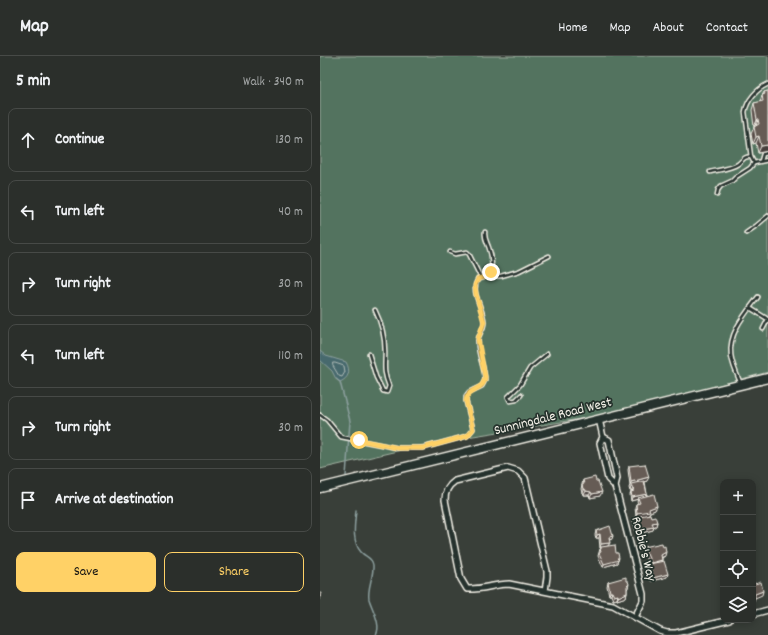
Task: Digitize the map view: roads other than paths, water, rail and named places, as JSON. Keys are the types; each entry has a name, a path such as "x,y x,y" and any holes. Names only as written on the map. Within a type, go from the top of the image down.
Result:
{"main road":[{"name":"Sunningdale Road West","path":"320,488 768,378"}],"street":[{"name":"Robbie's Way","path":"599,419 603,437 600,443 606,471 608,479 615,486"},
{"name":"Robbie's Way","path":"603,437 609,440 617,478 615,486 643,594 643,601 635,617"},
{"path":"545,591 547,571 525,478 522,474 508,468 455,481 450,484 447,489 445,500 461,579 467,589 479,589 500,584 510,584 613,605 660,631 668,633 676,633 720,622"},
{"path":"756,613 768,610"}],"lane":[{"path":"754,163 751,156 745,112 746,105 756,92 768,84"},
{"path":"761,161 763,154 768,153"},
{"path":"710,172 738,164 745,157 751,156"},
{"path":"717,195 718,190 722,186 732,181 750,168 754,163 768,160"},
{"path":"746,233 768,216"},
{"path":"485,232 485,237 490,248 492,265 491,272 487,276"},
{"path":"450,252 455,254 466,252 469,254 481,278"},
{"path":"320,415 327,420 341,436 398,448 423,448 467,436 473,429 466,396 469,392 482,386 485,380 478,339 484,322 475,285 478,279 487,276 501,276 519,271 549,256"},
{"path":"741,384 731,355 731,342 740,321 758,297"},
{"path":"750,308 767,319 763,329"},
{"path":"369,354 376,377 383,391 387,392 389,386 384,375 385,352 383,336 379,318 375,310"},
{"path":"521,395 514,401 508,400 510,393 520,385 530,368 547,354"}],"water":[{"path":"320,351 326,356 346,362 348,365 348,374 340,382 336,379 332,371 320,360"}],"waterway":[{"path":"336,379 340,382 350,421 346,476"},
{"path":"356,510 354,532 356,543 361,552 370,559 373,565 369,599 378,627 376,635"}]}
